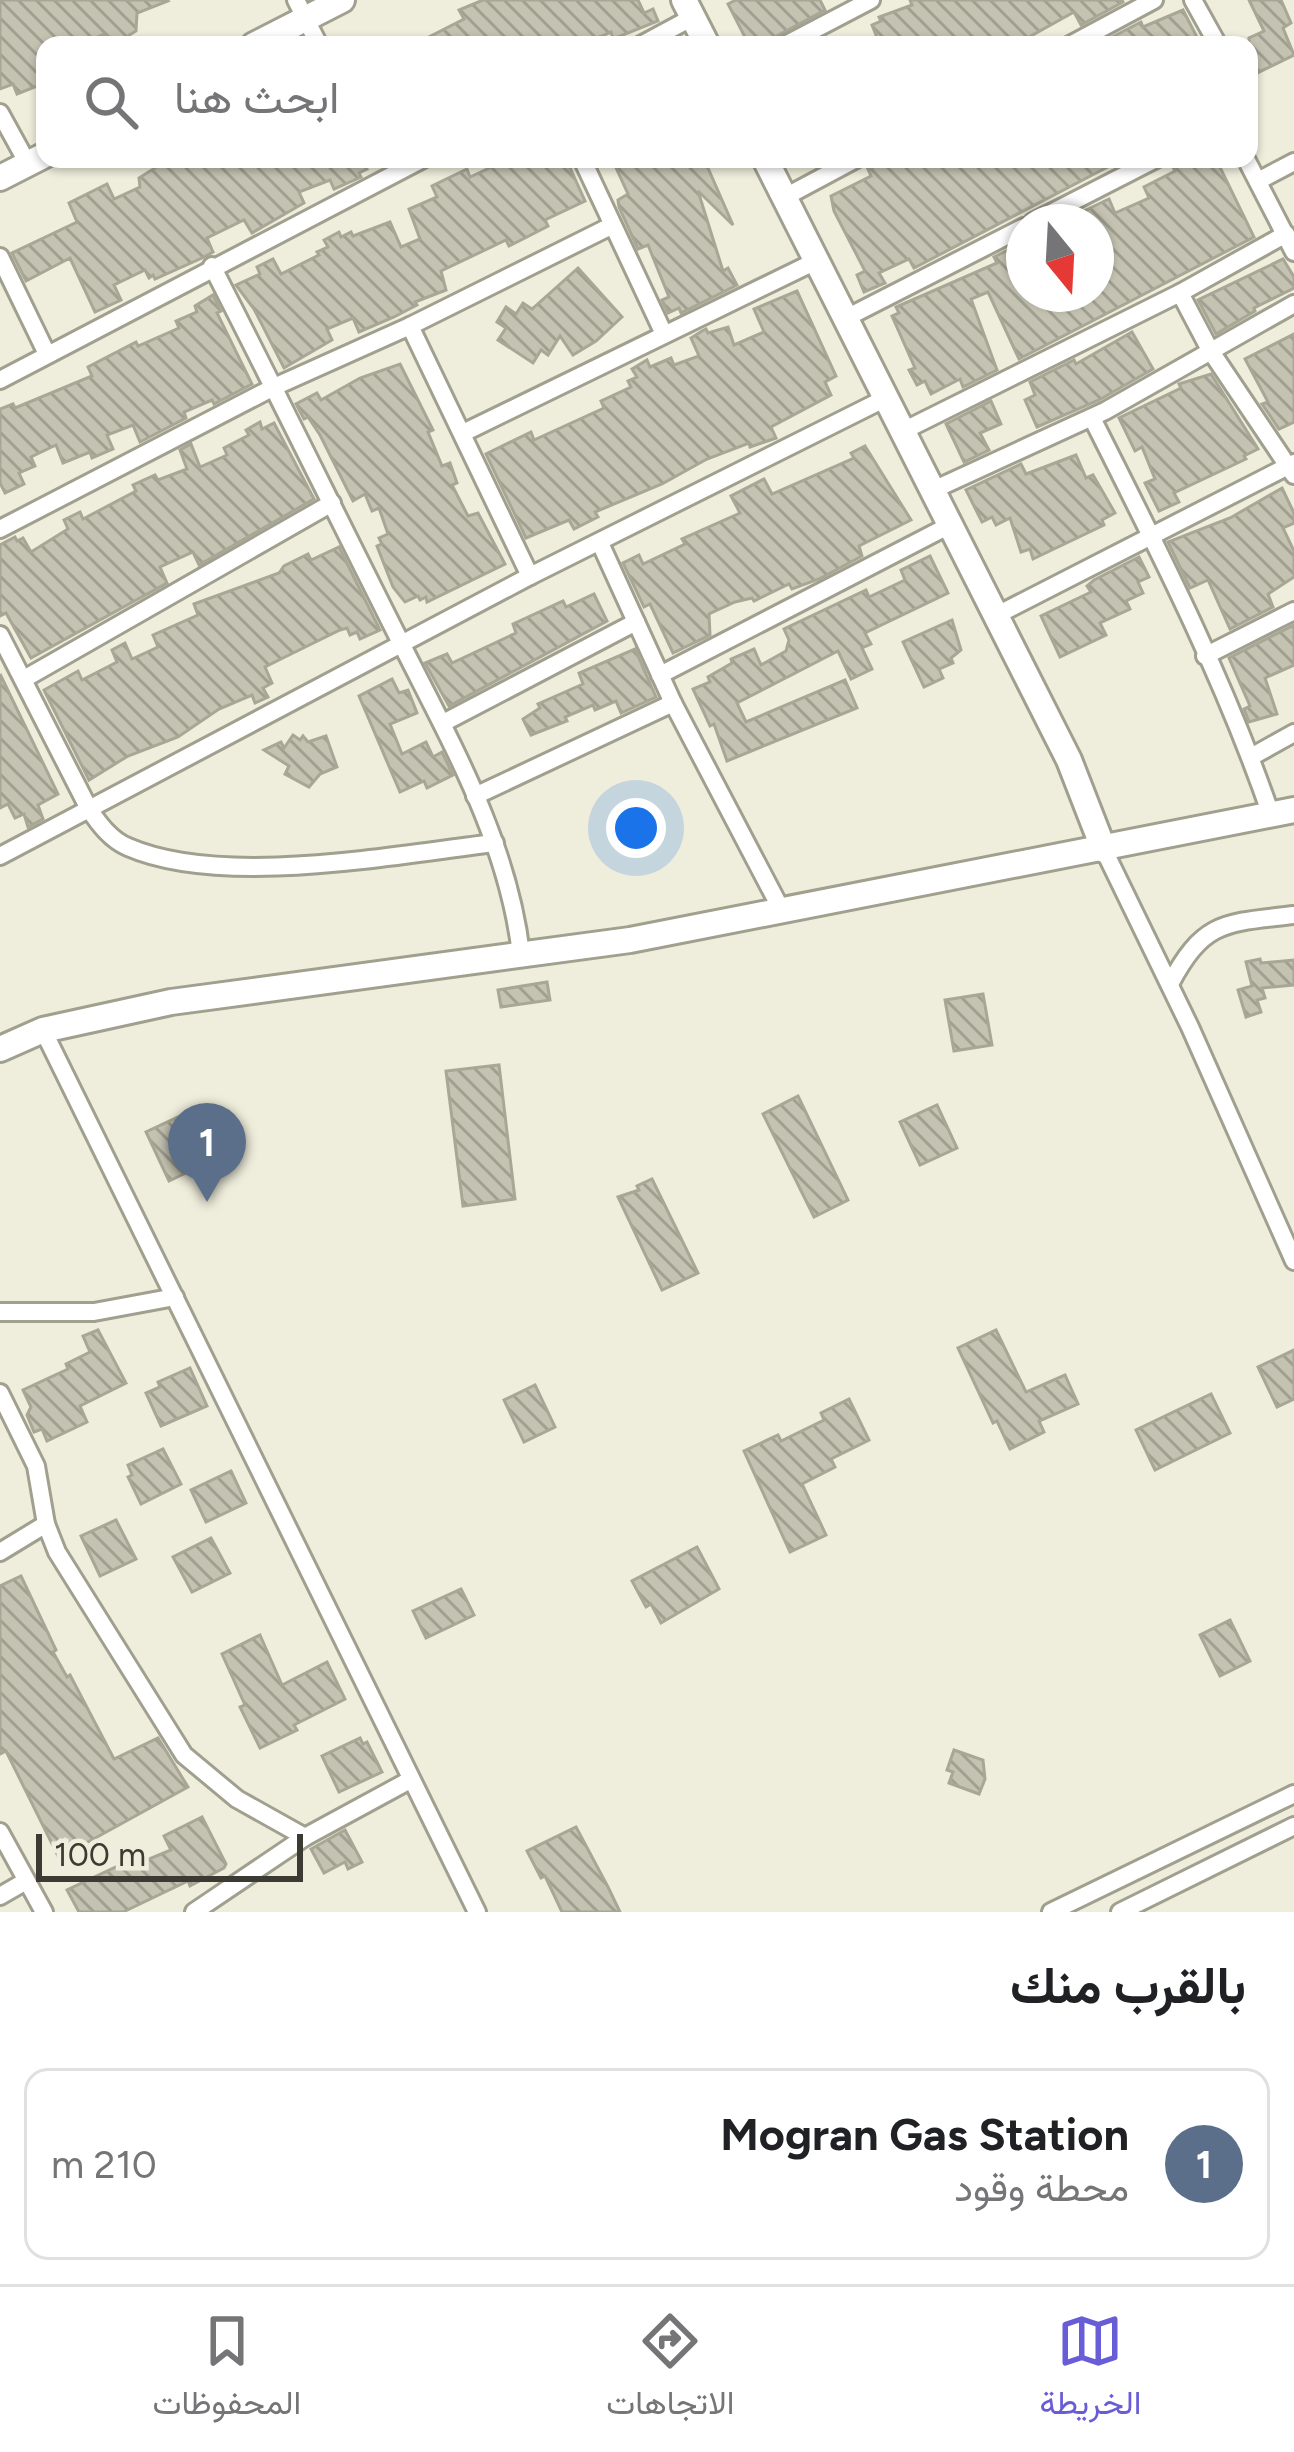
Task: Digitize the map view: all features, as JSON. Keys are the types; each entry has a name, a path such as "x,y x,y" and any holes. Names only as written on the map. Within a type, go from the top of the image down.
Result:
{"street":[{"path":"266,36 301,9 342,0"},
{"path":"802,36 872,0"},
{"path":"1087,36 1154,0"},
{"path":"1193,0 1213,36"},
{"path":"301,9 315,36"},
{"path":"653,36 689,9 702,36"},
{"path":"0,113 36,159 0,178"},
{"path":"1258,181 1294,162"},
{"path":"382,168 387,177"},
{"path":"0,380 405,168"},
{"path":"586,168 664,334"},
{"path":"770,168 1069,760 1104,850 1294,1261"},
{"path":"784,197 839,168"},
{"path":"1069,204 1139,168"},
{"path":"1251,168 1294,252"},
{"path":"0,529 274,387 611,226"},
{"path":"903,431 1180,293 1286,234"},
{"path":"846,318 1006,236"},
{"path":"0,256 47,354"},
{"path":"463,433 816,260"},
{"path":"212,266 476,796 515,906 521,953"},
{"path":"995,616 1292,468 1210,350 1180,293"},
{"path":"931,491 1092,418 1294,304"},
{"path":"410,326 530,576"},
{"path":"0,856 530,576 886,398"},
{"path":"0,1049 44,1030 170,1002 630,940 1282,812 1251,757 1152,536 1092,418"},
{"path":"24,679 332,503"},
{"path":"660,675 950,525"},
{"path":"600,543 673,703 782,910"},
{"path":"1205,656 1294,610"},
{"path":"443,723 636,622"},
{"path":"0,635 89,809 103,830 126,847 189,863 332,862 495,843"},
{"path":"476,796 673,703"},
{"path":"1251,757 1294,733"},
{"path":"1170,985 1198,939 1223,927 1294,915"},
{"path":"44,1030 477,1912"},
{"path":"0,1312 94,1312 175,1297"},
{"path":"0,1393 36,1466 46,1524 73,1581 184,1755 237,1799 305,1837"},
{"path":"0,1552 46,1524"},
{"path":"194,1912 305,1837 410,1780"},
{"path":"1051,1912 1294,1794"},
{"path":"1120,1912 1294,1826"},
{"path":"0,1832 44,1912"},
{"path":"0,1896 26,1881"}],"building":[{"path":"0,0 168,1 137,13 136,31 128,36 36,36 36,87 17,94 13,84 0,89"},
{"path":"483,0 638,0 644,13 653,9 658,21 620,36 611,32 602,36 431,36 464,19 459,10"},
{"path":"736,0 820,0 825,10 777,36 744,36 728,4"},
{"path":"910,0 1123,2 1081,25 1074,12 1031,36 876,36 872,25 881,21 879,17 912,5"},
{"path":"1249,0 1281,0 1291,23 1283,28 1294,55 1258,73 1258,36 1253,36 1264,31"},
{"path":"1183,10 1196,36 1114,36 1141,22 1143,27"},
{"path":"155,168 367,169 359,173 361,177 334,189 330,180 299,192 304,203 252,233 244,220 207,238 213,252 202,258 155,279 145,270 114,285 121,300 95,312 70,258 26,281 12,253 77,222 69,203 107,184 114,199 140,187 139,178"},
{"path":"490,168 570,168 585,201 545,220 548,226 509,246 506,240 441,271 446,290 415,302 417,305 394,317 359,332 353,318 327,329 332,340 284,368 236,285 260,274 257,267 273,259 281,274 319,255 328,247 324,240 339,232 341,237 351,232 353,236 390,222 401,247 420,239 409,209 437,197 432,186 467,169 470,177"},
{"path":"616,168 708,168 733,225 698,191 723,271 728,268 737,285 681,313 679,308 668,313 662,300 669,297 648,245 638,249 619,207 618,200 628,194"},
{"path":"871,168 1106,168 1037,204 1006,204 1006,220 914,268 909,259 879,273 885,283 864,292 857,275 865,271 831,196 871,176"},
{"path":"1174,168 1220,168 1254,237 1114,310 1114,211 1149,198 1144,187"},
{"path":"1006,251 1006,312 1110,312 1019,359 988,292 971,299 997,370 963,387 960,379 931,394 925,381 917,385 909,370 915,368 892,316 899,313 896,307 997,263 994,257"},
{"path":"1283,259 1294,277 1294,288 1216,334 1198,300"},
{"path":"578,268 622,317 596,341 573,355 560,336 548,355 541,350 533,363 498,340 506,328 497,322 506,307 516,314 523,303 532,309"},
{"path":"797,291 836,376 825,382 831,395 771,427 776,438 707,459 595,512 598,517 574,529 569,520 526,538 486,454 531,432 534,440 604,408 601,401 631,387 628,381 637,377 632,369 647,360 650,367 671,358 674,365 699,356 691,338 706,329 708,333 728,327 734,345 764,332 754,309"},
{"path":"213,295 252,384 214,404 212,400 184,412 186,418 140,442 133,425 107,435 113,449 92,458 90,452 63,463 56,445 31,457 35,466 19,473 24,484 5,493 0,483 0,409 13,404 15,408 92,376 88,367 136,342 138,346 179,328 176,321 197,312 195,306"},
{"path":"1132,332 1153,369 1037,427 1025,400 1035,395 1030,382 1074,360 1076,364"},
{"path":"1294,334 1294,422 1279,429 1262,404 1268,402 1245,359"},
{"path":"400,364 433,430 428,432 442,466 450,463 457,483 452,485 468,516 478,513 505,564 427,602 426,597 420,600 418,596 405,602 393,587 377,546 382,544 379,538 388,534 379,508 372,511 365,494 353,501 320,435 296,404 317,393 321,400 360,378"},
{"path":"1211,374 1258,449 1174,493 1179,502 1159,511 1145,483 1155,479 1142,447 1135,451 1119,418 1181,388 1179,384"},
{"path":"991,401 1001,424 980,433 989,450 964,462 946,424"},
{"path":"260,422 262,429 274,423 314,499 199,565 193,552 160,567 167,583 31,658 6,613 0,616 0,545 23,538 31,552 68,529 64,520 80,512 83,519 136,491 133,485 155,475 158,480 187,469 180,450 191,444 200,467 227,455 224,448 249,435 246,430"},
{"path":"865,446 911,520 859,546 862,556 819,579 792,589 789,584 754,601 735,602 709,614 710,635 673,653 650,604 644,607 623,563 639,555 643,564 685,544 682,539 740,513 731,496 764,479 772,494 854,458 851,453"},
{"path":"1076,455 1086,478 1093,475 1115,513 1102,520 1104,525 1033,559 1030,549 1021,552 1010,518 996,525 992,517 982,522 966,490 1021,464 1026,474"},
{"path":"1282,488 1294,513 1294,523 1283,528 1294,551 1294,577 1268,594 1273,607 1230,629 1208,580 1190,588 1168,542 1230,518"},
{"path":"339,547 380,630 360,639 357,632 350,635 347,628 340,630 265,667 272,683 263,688 268,697 255,703 252,695 219,709 178,737 128,756 89,780 44,690 78,671 82,680 117,662 112,650 125,643 132,659 158,647 153,635 198,615 194,604 279,573 308,554 311,560"},
{"path":"930,556 948,593 865,633 871,644 862,648 872,669 851,679 838,651 737,703 746,722 845,680 857,708 727,761 714,724 710,726 693,689 710,682 708,677 732,663 731,659 754,649 761,665 786,651 789,640 784,629 866,590 869,597 905,580 901,570"},
{"path":"1139,557 1149,577 1138,582 1143,593 1126,601 1130,609 1100,623 1106,635 1060,657 1041,616 1091,592 1087,586 1094,580"},
{"path":"594,594 607,621 449,706 425,663 447,654 452,663 516,633 513,624 563,601 566,607"},
{"path":"952,620 961,650 951,658 953,663 939,669 943,678 924,687 903,642"},
{"path":"1294,625 1294,665 1265,678 1277,714 1249,722 1244,709 1250,706 1229,658"},
{"path":"635,649 656,697 621,713 616,701 595,710 593,705 531,735 523,719 540,708 538,704 583,684 579,673"},
{"path":"0,674 58,794 38,805 43,819 28,827 24,814 15,818 8,804 0,808"},
{"path":"392,679 399,693 408,690 417,713 390,724 402,754 426,742 433,757 442,752 453,775 427,788 424,781 400,792 359,696"},
{"path":"293,735 308,742 326,736 337,767 320,774 309,787 285,774 289,766 264,750 281,742 284,748"},
{"path":"1260,959 1261,963 1294,960 1294,985 1262,988 1265,998 1257,1000 1261,1012 1246,1017 1238,990 1252,986 1246,962"},
{"path":"547,982 550,1000 501,1007 498,990"},
{"path":"983,994 992,1045 954,1051 945,1000"},
{"path":"499,1065 515,1199 463,1206 446,1071"},
{"path":"798,1096 848,1200 814,1217 763,1114"},
{"path":"937,1105 957,1148 920,1165 900,1122"},
{"path":"178,1117 200,1166 169,1181 146,1132"},
{"path":"652,1179 698,1273 662,1290 618,1197 639,1190 637,1186"},
{"path":"98,1330 126,1383 80,1406 87,1422 47,1441 42,1429 34,1432 23,1390 68,1369 66,1364 90,1352 83,1336"},
{"path":"996,1330 1026,1392 1065,1375 1078,1404 1039,1421 1044,1432 1010,1449 958,1348"},
{"path":"1294,1350 1294,1399 1277,1407 1258,1367"},
{"path":"190,1368 207,1406 161,1426 146,1393 160,1387 158,1382"},
{"path":"535,1385 555,1427 524,1442 504,1400"},
{"path":"1211,1394 1230,1433 1155,1470 1136,1430"},
{"path":"849,1399 869,1440 831,1459 835,1467 802,1484 826,1535 790,1552 744,1451 778,1435 781,1441 824,1420 821,1413"},
{"path":"163,1449 181,1484 141,1504 128,1477 132,1475 128,1465"},
{"path":"231,1471 246,1503 206,1522 191,1490"},
{"path":"116,1520 136,1559 100,1576 81,1536"},
{"path":"211,1538 230,1573 192,1592 173,1557"},
{"path":"697,1547 719,1589 661,1623 632,1581"},
{"path":"21,1576 53,1652 114,1759 158,1738 188,1787 59,1858 6,1751 0,1754 0,1586"},
{"path":"461,1589 474,1615 426,1638 413,1611"},
{"path":"1230,1620 1250,1661 1220,1676 1200,1635"},
{"path":"260,1635 282,1685 327,1662 345,1699 260,1748 222,1654"},
{"path":"360,1738 363,1744 367,1742 382,1772 339,1792 322,1756"},
{"path":"954,1750 983,1760 985,1779 979,1794 949,1783 953,1772 947,1770"},
{"path":"202,1817 224,1868 123,1912 79,1912 67,1890 118,1866 128,1863 130,1867 171,1850 164,1836"},
{"path":"576,1827 620,1912 562,1912 527,1851"},
{"path":"345,1830 362,1862 348,1869 345,1862 324,1873 311,1849"}],"place":[{"name":"Mogran Gas Station","path":"207,1202"}]}
